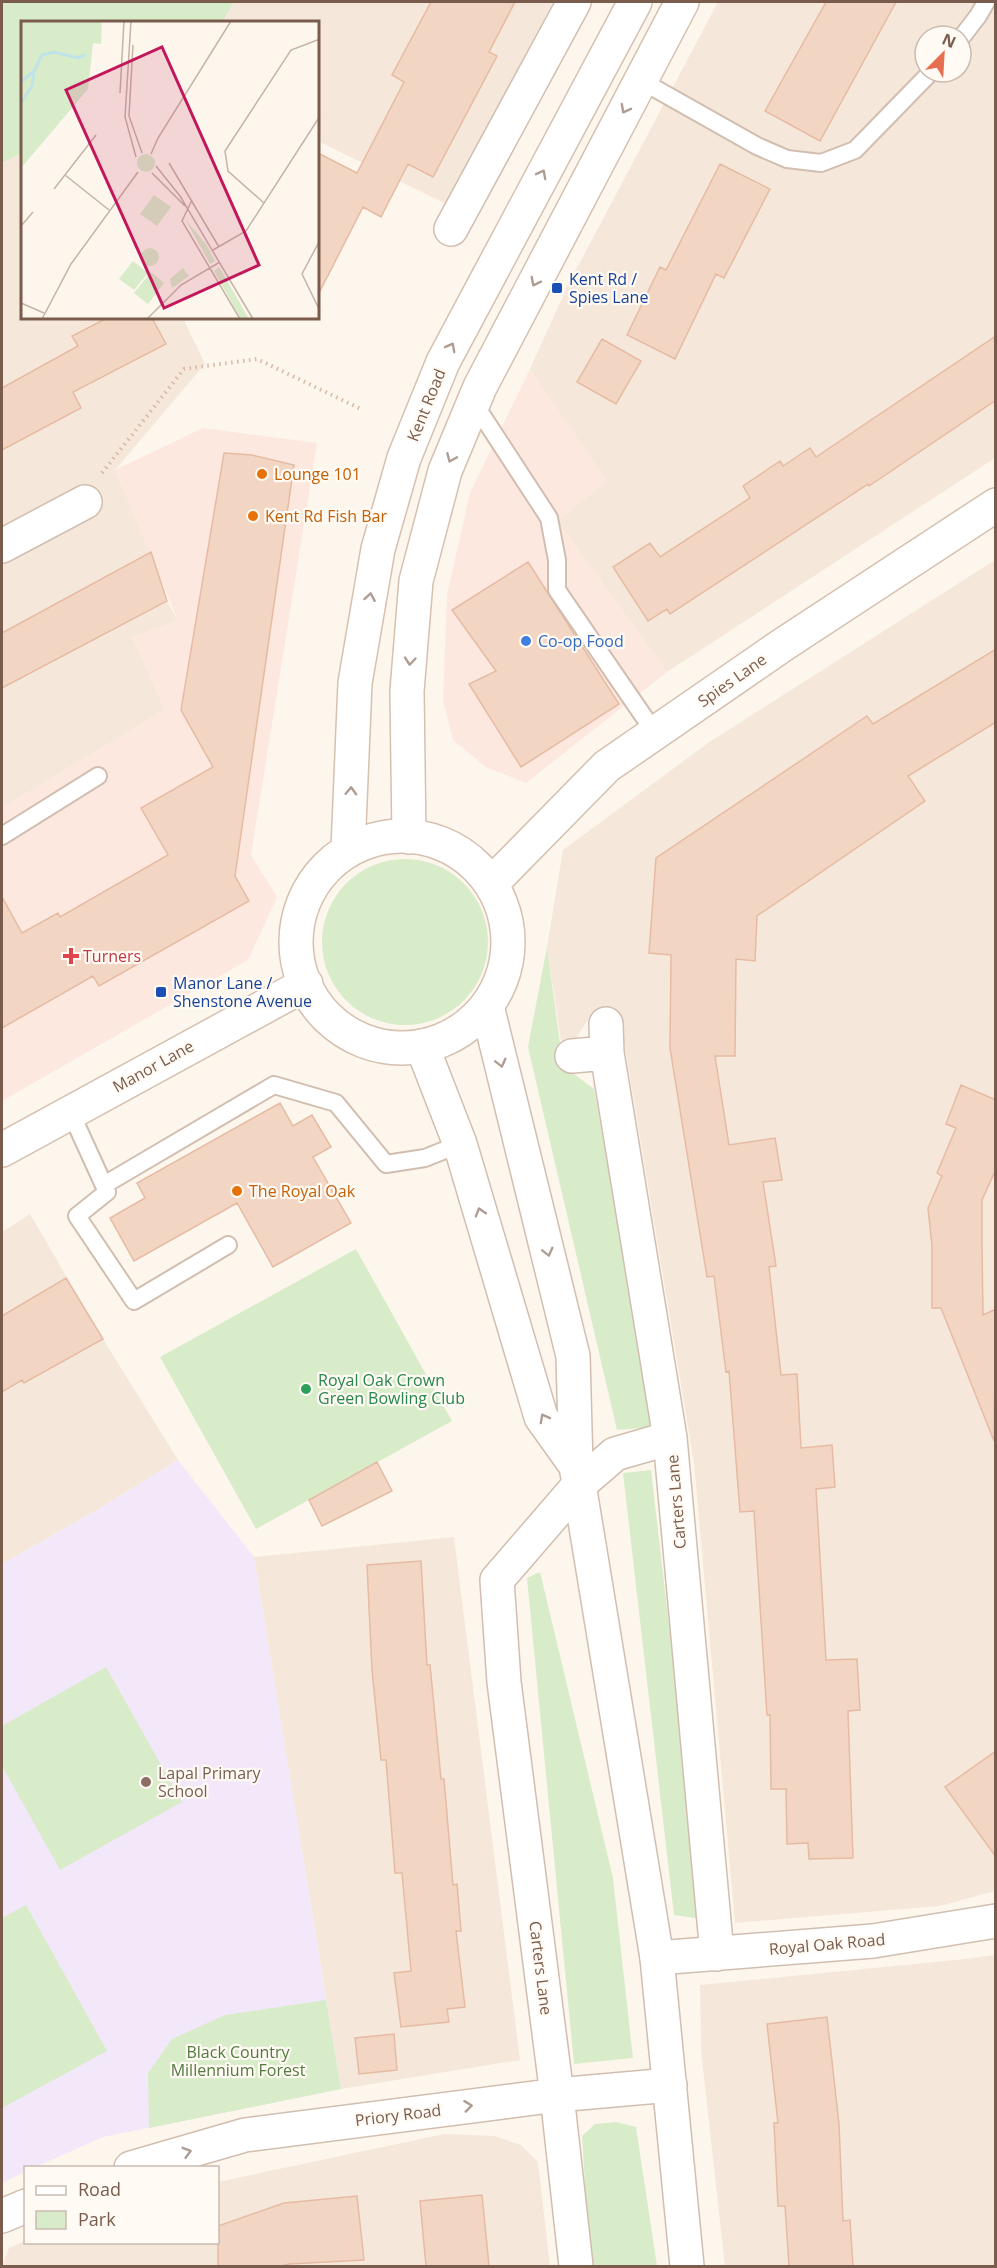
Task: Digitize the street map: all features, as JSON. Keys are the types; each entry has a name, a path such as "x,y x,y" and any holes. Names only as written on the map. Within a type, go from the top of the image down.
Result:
{"street":[{"path":"451,229 574,2"},
{"name":"Kent Road","path":"348,849 355,683 378,549 404,458 443,362 635,2"},
{"path":"409,837 407,691 416,581 445,471 474,403 682,2"},
{"path":"2,546 85,502"},
{"name":"Spies Lane","path":"491,884 608,766 784,644 996,505"},
{"path":"409,837 435,842 456,851 474,864 491,884 505,915 508,947 502,978 487,1006 472,1023 461,1031 422,1046 386,1047 353,1036 326,1015 311,996 297,951 297,932 303,907 321,875 337,857 348,849 377,839 409,837"},
{"name":"Manor Lane","path":"2,1150 306,984"},
{"path":"487,1006 573,1356 577,1475 657,1958 687,2266"},
{"name":"Carters Lane","path":"572,1056 607,1038 670,1438 717,1954"},
{"path":"422,1046 460,1144 541,1417 577,1475"},
{"name":"Carters Lane","path":"576,2266 557,2095 504,1682 497,1580 577,1475 615,1454 670,1438"},
{"name":"Royal Oak Road","path":"657,1958 873,1941 996,1922"},
{"name":"Priory Road","path":"137,2166 245,2135 557,2095 670,2085"},
{"path":"2,2216 24,2207"}],"lane":[{"path":"972,24 986,2"},
{"path":"640,80 757,146 787,159 821,163 855,150 919,84"},
{"path":"474,403 549,518 557,560 557,590 655,733"},
{"path":"2,836 98,776"},
{"path":"104,1185 274,1085 336,1103 386,1164 425,1158 460,1144"},
{"path":"70,1111 107,1192 77,1216 134,1301 228,1245"}],"path":[{"path":"85,502 104,468 184,369 257,359 363,410"}],"shaded area":[{"path":"234,2 553,2 446,204 320,142 320,21 223,21"},
{"path":"718,2 995,2 995,458 667,672 557,521 539,385 530,369 569,283"},
{"path":"21,154 21,320 184,320 205,364 115,470 151,552 167,601 178,621 133,637 165,710 2,808 2,163"},
{"path":"530,369 607,481 557,521 667,672 526,783 486,767 453,740 443,700 447,595 470,493"},
{"path":"203,428 317,443 251,855 277,897 248,960 2,1101 2,808 165,710 133,637 178,621 115,470"},
{"path":"995,560 995,1891 940,1906 735,1923 694,1463 620,1017 593,1012 577,1037 561,1041 547,947 563,850 708,743"},
{"path":"30,1214 103,1339 178,1460 97,1510 2,1564 2,1232"},
{"name":"Lapal Primary School","path":"178,1460 254,1557 341,2089 103,2137 38,2166 24,2166 24,2172 2,2183 2,1564 97,1510"},
{"path":"454,1537 520,2060 341,2089 254,1557"},
{"path":"995,1955 995,2266 725,2266 701,2050 700,1985"},
{"path":"444,2134 495,2136 521,2145 538,2162 550,2266 2,2266 9,2248 24,2241 24,2244 219,2244 219,2182"}],"green space":[{"path":"2,2 234,2 223,21 21,21 21,154 2,163"},
{"path":"405,859 437,865 464,883 482,910 488,942 482,974 464,1001 437,1019 405,1025 373,1019 346,1001 328,974 322,942 328,910 346,883 373,865"},
{"path":"547,947 563,1066 594,1089 656,1427 617,1430 528,1047"},
{"name":"Royal Oak Crown Green Bowling Club","path":"356,1249 452,1421 256,1529 160,1357"},
{"path":"651,1470 703,1919 674,1915 623,1473"},
{"path":"540,1572 613,1878 633,2058 574,2064 527,1578"},
{"path":"106,1667 182,1802 60,1870 2,1766 2,1726"},
{"path":"26,1905 107,2051 2,2108 2,1918"},
{"name":"Black Country Millennium Forest","path":"326,2000 341,2089 149,2128 148,2073 172,2039 225,2015"},
{"path":"616,2122 636,2127 657,2266 590,2266 582,2136 595,2124"}],"building":[{"path":"431,2 515,2 489,52 497,56 433,177 408,164 381,217 363,207 320,291 320,154 357,173 404,82 392,75"},
{"path":"826,2 896,2 820,141 765,111"},
{"path":"720,164 770,189 724,278 716,274 675,359 627,335 660,267 666,270"},
{"path":"103,320 153,320 166,344 73,392 81,408 2,450 2,388 78,346 72,336"},
{"path":"996,336 996,400 869,486 868,484 670,614 667,609 648,621 613,567 650,543 660,557 750,498 743,486 780,461 783,466 810,448 816,457"},
{"path":"602,339 641,361 616,404 577,382"},
{"path":"224,453 252,455 294,465 235,876 249,901 99,986 93,976 2,1028 2,897 22,933 58,913 60,917 168,855 141,808 213,767 181,710"},
{"path":"151,552 167,601 2,688 2,633"},
{"name":"Co-op Food","path":"528,562 619,704 521,767 469,684 496,671 452,610"},
{"path":"996,649 996,722 908,776 925,801 757,916 755,961 736,959 735,1056 715,1056 729,1145 775,1138 782,1180 763,1182 776,1266 769,1267 781,1375 797,1374 801,1448 832,1445 835,1487 816,1489 826,1660 857,1659 860,1710 848,1711 853,1858 809,1859 808,1843 787,1844 786,1789 771,1789 770,1715 767,1715 754,1511 740,1512 729,1371 726,1372 714,1276 707,1277 670,1048 671,955 649,953 656,858 867,716 873,724"},
{"path":"961,1085 996,1100 996,1169 982,1200 983,1315 996,1309 994,1441 941,1308 932,1308 932,1246 928,1208 942,1176 937,1173 956,1128 946,1124"},
{"name":"The Royal Oak","path":"280,1103 293,1126 312,1115 331,1147 313,1157 351,1223 273,1267 237,1203 134,1261 110,1218 145,1198 137,1183"},
{"path":"66,1278 103,1339 24,1383 22,1380 2,1392 2,1316"},
{"path":"377,1462 392,1491 322,1526 309,1500"},
{"path":"421,1561 427,1665 430,1665 441,1779 444,1779 453,1885 457,1884 461,1931 456,1931 465,2007 447,2009 449,2022 401,2027 394,1973 411,1971 402,1873 395,1873 386,1760 381,1760 372,1670 367,1565"},
{"path":"996,1751 996,1857 945,1787"},
{"path":"827,2017 839,2124 843,2221 850,2220 853,2266 789,2266 785,2206 778,2206 774,2123 778,2123 767,2024"},
{"path":"394,2034 397,2070 359,2074 355,2038"},
{"path":"482,2195 489,2266 426,2266 420,2201"},
{"path":"357,2196 364,2260 281,2266 218,2266 219,2226 284,2203"}],"place":[{"name":"Kent Rd / Spies Lane","path":"557,288"},
{"name":"Lounge 101","path":"262,474"},
{"name":"Kent Rd Fish Bar","path":"253,516"},
{"name":"Co-op Food","path":"526,641"},
{"name":"Turners","path":"71,956"},
{"name":"Manor Lane / Shenstone Avenue","path":"161,992"},
{"name":"The Royal Oak","path":"237,1191"},
{"name":"Royal Oak Crown Green Bowling Club","path":"306,1389"},
{"name":"Lapal Primary School","path":"146,1782"}]}
